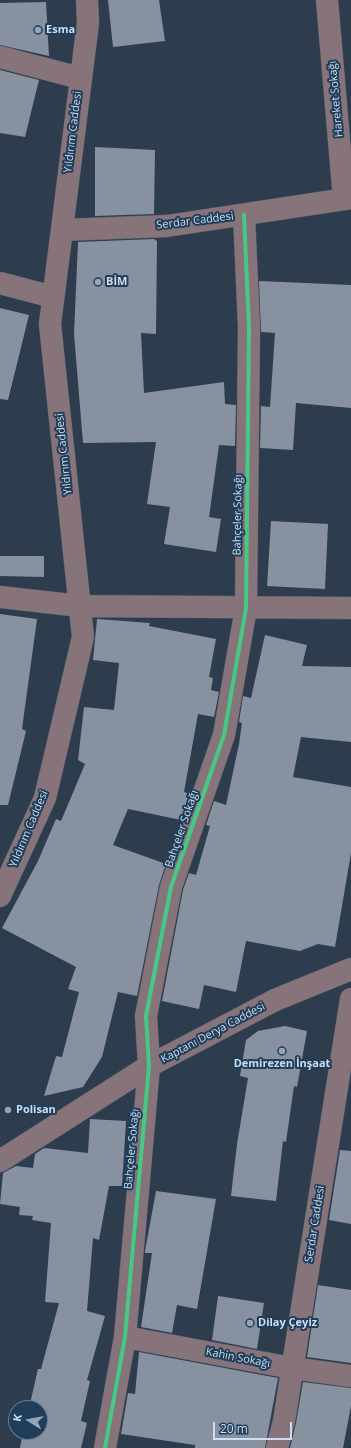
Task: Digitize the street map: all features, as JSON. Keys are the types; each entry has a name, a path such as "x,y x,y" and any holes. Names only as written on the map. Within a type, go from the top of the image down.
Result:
{"street":[{"name":"Yıldırım Caddesi","path":"0,896 45,798 83,637 50,324 88,23 87,0"},
{"name":"Hareket Sokağı","path":"327,0 348,199"},
{"path":"0,57 80,78"},
{"name":"Serdar Caddesi","path":"62,230 167,226 348,199"},
{"name":"Bahçeler Sokağı","path":"105,1448 125,1337 149,1066 146,1016 171,887 224,735 246,608 249,326 244,215"},
{"path":"0,283 53,297"},
{"path":"0,597 80,606 351,608"},
{"name":"Kaptanı Derya Caddesi","path":"0,1161 149,1066 275,1000 351,969"},
{"name":"Serdar Caddesi","path":"277,1448 284,1421 351,999"},
{"name":"Kahin Sokağı","path":"125,1337 292,1368 351,1376"}],"building":[{"path":"108,0 159,0 165,41 113,47"},
{"path":"46,2 49,56 0,45 0,3"},
{"path":"0,70 39,80 25,137 0,133"},
{"path":"95,147 155,150 154,214 95,216"},
{"path":"154,239 157,241 156,334 141,333 144,393 224,382 225,404 236,405 235,446 219,445 209,517 221,519 216,552 164,544 170,507 147,504 156,442 83,443 74,334 78,242"},
{"path":"259,281 351,285 351,408 296,403 293,450 260,448 261,406 270,407 275,333 261,332"},
{"path":"0,308 29,315 8,400 0,399"},
{"path":"271,521 328,524 325,589 267,586"},
{"path":"0,556 44,556 44,577 0,576"},
{"path":"0,614 37,619 22,729 26,731 8,805 0,805"},
{"path":"97,619 150,623 149,626 216,639 209,677 213,678 211,690 219,692 214,717 198,714 184,792 190,794 181,820 128,809 113,845 166,864 159,885 137,996 118,992 102,1057 83,1087 44,1096 56,1056 62,1057 79,992 68,989 76,967 2,928 38,861 56,819 61,821 85,764 78,760 84,707 114,710 119,663 93,660"},
{"path":"265,635 307,645 302,666 351,667 351,742 301,737 293,777 351,787 351,853 335,947 318,944 300,951 246,941 236,992 204,985 199,1009 162,1001 183,890 189,873 196,875 210,826 206,825 214,801 226,805 239,744 242,723 239,722 243,696 251,698"},
{"path":"285,1026 307,1031 297,1087 294,1086 286,1142 283,1141 276,1201 231,1196 237,1144 248,1078 240,1076 246,1040 258,1031"},
{"path":"90,1119 126,1121 122,1186 109,1186 99,1240 93,1238 87,1311 105,1316 87,1380 90,1381 81,1421 87,1423 81,1448 20,1448 22,1440 48,1440 48,1400 31,1400 38,1369 41,1369 59,1303 45,1302 51,1223 32,1220 33,1216 19,1215 20,1207 0,1204 3,1173 16,1166 33,1168 35,1154 44,1148 88,1153"},
{"path":"340,1150 351,1151 351,1224 329,1220"},
{"path":"156,1191 216,1199 197,1309 177,1305 172,1333 141,1327 152,1253 145,1253 145,1251"},
{"path":"318,1285 351,1290 351,1363 307,1357"},
{"path":"218,1296 264,1303 257,1349 212,1340"},
{"path":"139,1352 278,1378 265,1448 195,1448 195,1445 121,1434 128,1393 135,1394"},
{"path":"303,1382 351,1388 351,1406 343,1448 290,1448"}],"cycle path":[{"path":"105,1448 125,1337 149,1066 146,1016 171,887 224,735 246,608 249,327 244,215"}],"place":[{"name":"Esma","path":"38,30"},
{"name":"BİM","path":"98,282"},
{"name":"Demirezen İnşaat","path":"282,1051"},
{"name":"Polisan","path":"8,1110"},
{"name":"Dilay Çeyiz","path":"250,1323"}]}
